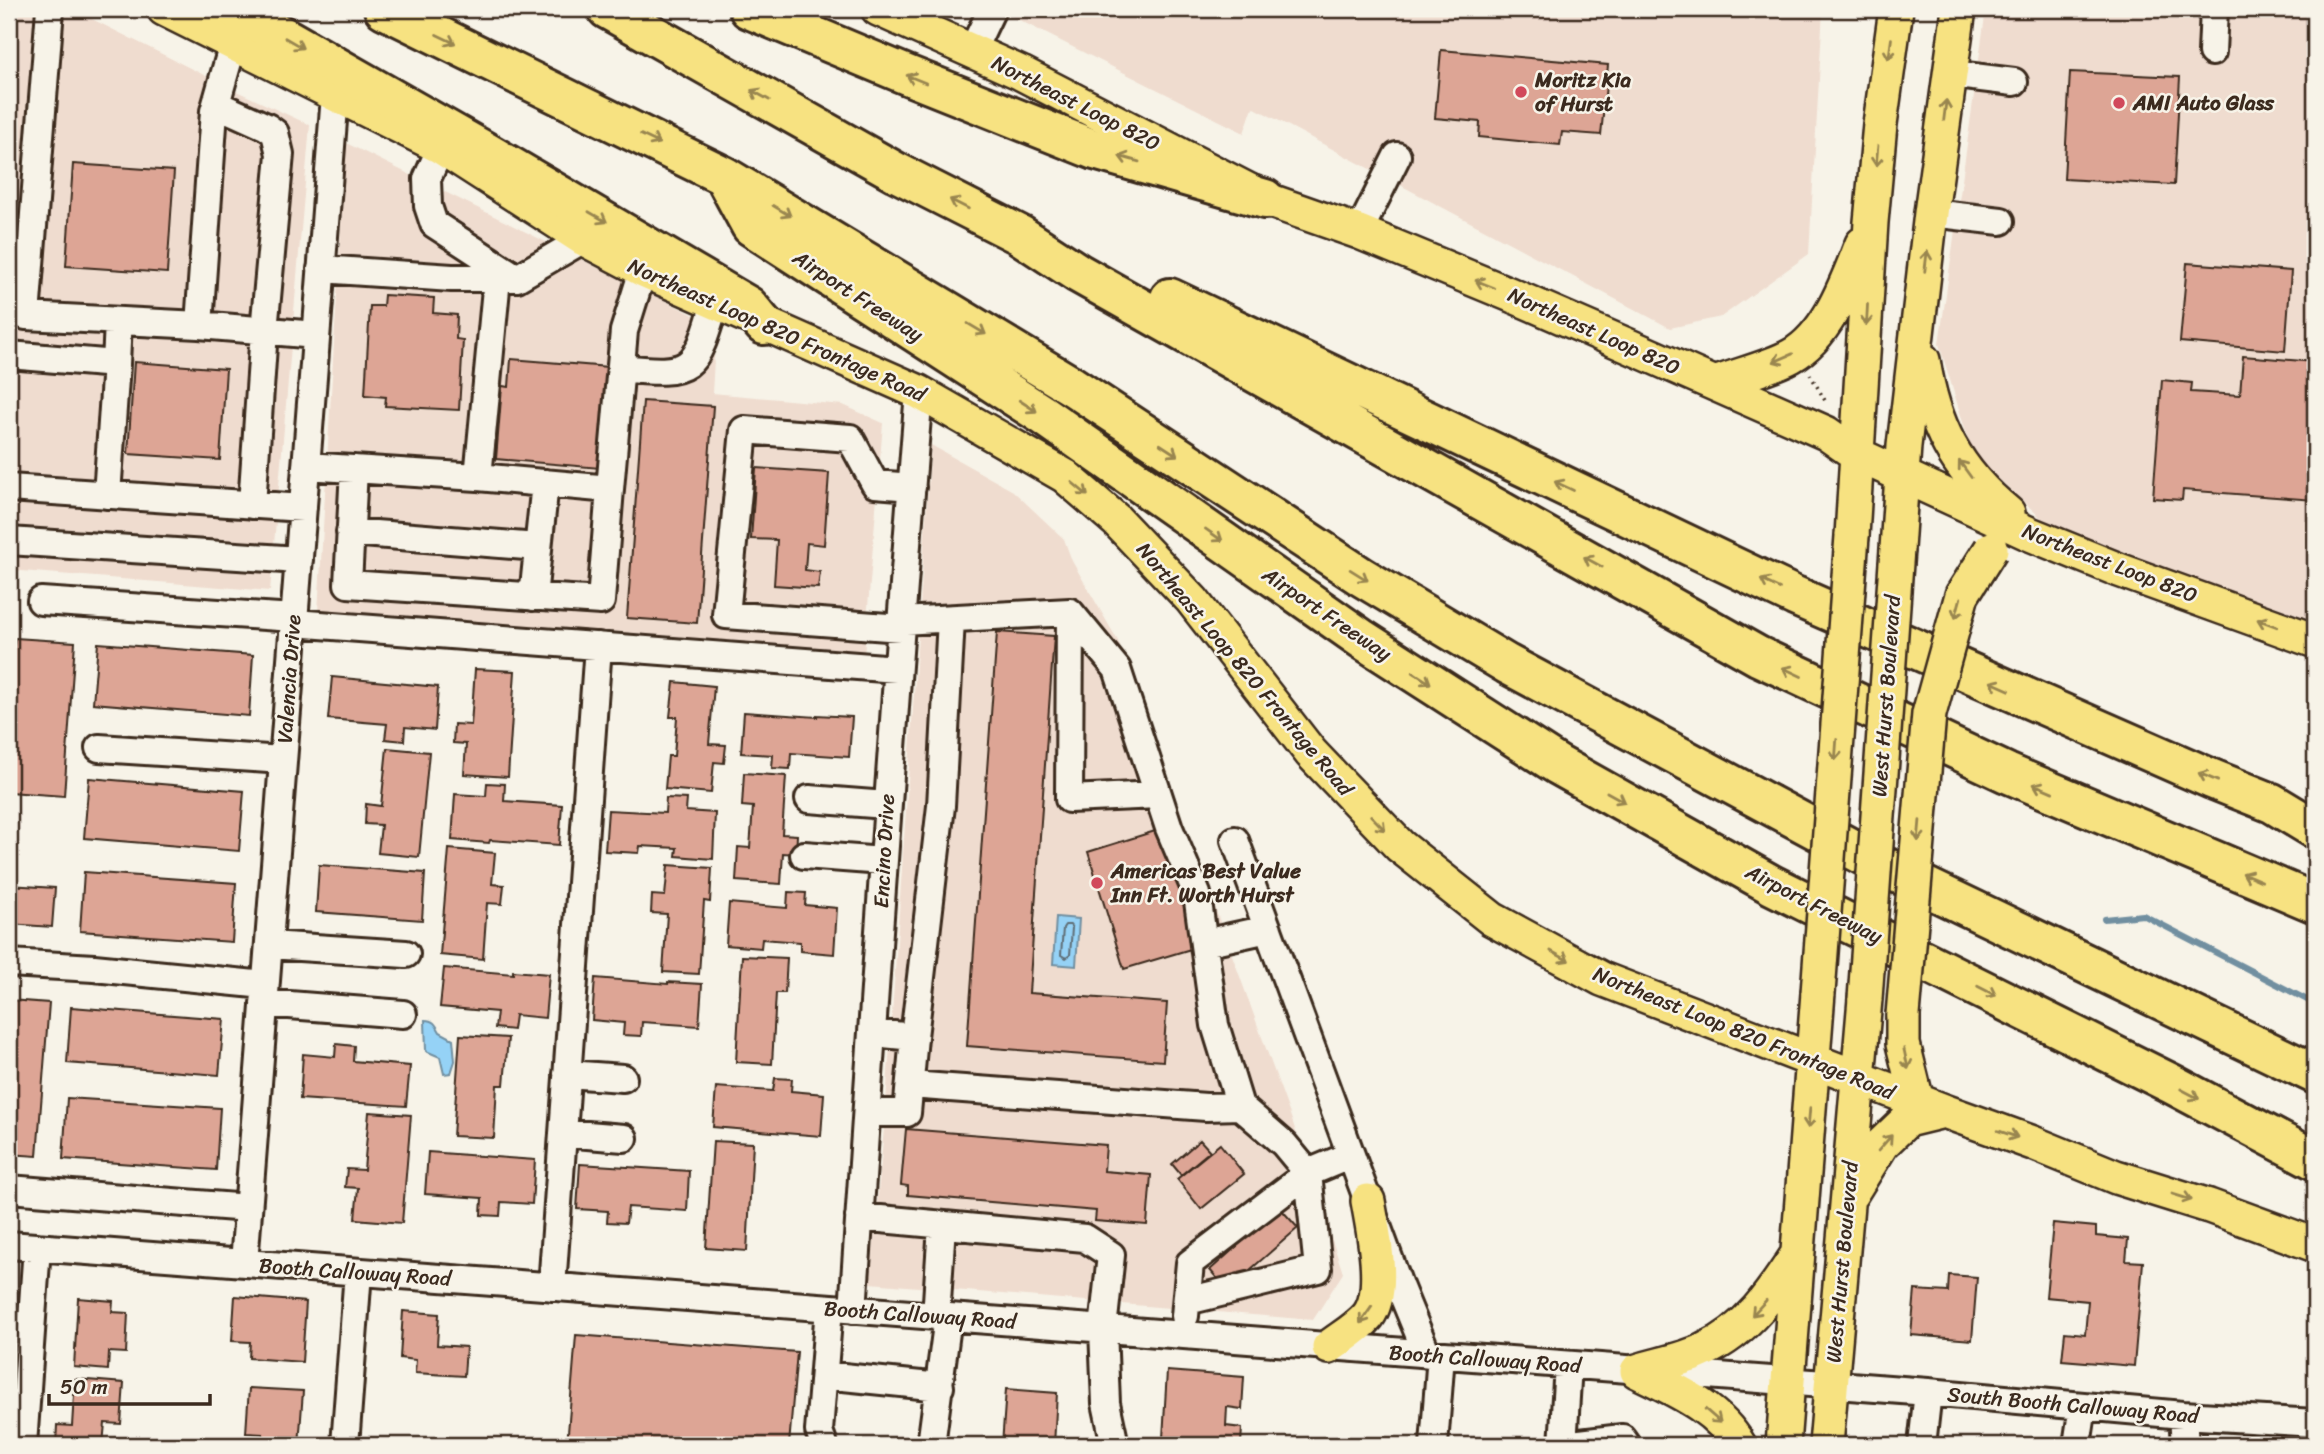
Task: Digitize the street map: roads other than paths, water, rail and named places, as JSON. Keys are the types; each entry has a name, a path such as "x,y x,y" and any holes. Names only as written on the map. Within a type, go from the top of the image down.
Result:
{"highway":[{"path":"384,9 724,176 1072,386 1362,577 1507,664 1893,871 2315,1074"},
{"path":"607,9 896,172 1020,235 1078,273 1758,656 2007,773 2315,903"},
{"path":"749,9 1095,150 1265,199"},
{"path":"234,26 486,152 748,306 764,324"},
{"name":"Airport Freeway","path":"724,176 751,226 1042,415 1362,639 1558,765 1772,886 2172,1084 2315,1160"},
{"path":"1020,235 1085,258 1795,596 2272,803 2315,829"},
{"path":"2272,803 2315,808"}],"main road":[{"name":"Northeast Loop 820 Frontage Road","path":"164,9 234,26 335,95 441,147 584,239 715,303 919,392 1065,476 1116,520 1192,600 1311,754 1400,846 1492,919 1602,979 2116,1177 2209,1206 2315,1245"},
{"name":"Northeast Loop 820","path":"878,9 1021,73 1265,199 1359,232 1509,293 1826,433 1856,454 2030,534 2119,570 2315,641"},
{"name":"West Hurst Boulevard","path":"1783,1445 1852,536 1871,222 1880,124 1896,9"},
{"name":"West Hurst Boulevard","path":"1826,1445 1865,999 1901,474 1931,213 1959,9"},
{"path":"1714,384 1792,355 1815,335 1836,307 1871,222"},
{"path":"1919,319 1929,392 1942,431 1976,484 2030,534"},
{"path":"1848,1199 1882,1144 1907,1120 1931,1106 1903,1044 1903,1015 1929,714 1962,595 1990,548 2007,535 2030,534"},
{"path":"1329,1347 1370,1314 1375,1300 1376,1252 1368,1201"},
{"path":"1637,1371 1704,1350 1735,1331 1774,1291 1798,1252"},
{"path":"1637,1371 1689,1397 1716,1416 1739,1445"}],"street":[{"path":"50,9 26,316 199,325 316,335"},
{"path":"972,51 992,9"},
{"path":"2212,52 2214,9"},
{"path":"199,325 216,104 234,26"},
{"path":"1950,74 2014,82"},
{"name":"Valencia Drive","path":"244,1263 335,95"},
{"path":"216,104 275,133 280,154 252,505"},
{"path":"441,147 427,178 428,206 433,224 507,278"},
{"path":"1359,232 1397,156"},
{"path":"1931,213 2001,221"},
{"path":"321,269 452,278 507,278 584,239"},
{"path":"354,469 348,584 601,601 624,331 643,270"},
{"path":"478,477 507,278"},
{"path":"621,368 653,372 674,371 692,362 704,342 715,303"},
{"path":"107,495 118,321"},
{"path":"9,355 116,364"},
{"name":"Encino Drive","path":"824,1445 819,1431 824,1375 841,1309 859,1217 919,392"},
{"path":"912,487 875,484 850,438 744,430 726,615 901,625 951,619 1070,612"},
{"path":"306,466 610,489"},
{"path":"533,597 545,483"},
{"path":"9,488 303,508"},
{"path":"350,532 538,547"},
{"path":"9,541 299,560"},
{"path":"41,601 897,669"},
{"path":"1070,612 1117,669 1169,828 1197,894 1215,1025 1240,1106 1284,1144 1308,1173 1318,1269 1187,1301"},
{"path":"1070,612 1069,799 1158,795"},
{"path":"867,1113 907,1113 941,806 951,619"},
{"path":"552,1287 598,646"},
{"path":"99,748 283,760"},
{"path":"809,799 887,805"},
{"path":"1235,840 1368,1201 1434,1355 1434,1445"},
{"path":"804,855 883,860"},
{"path":"1204,943 1268,929"},
{"path":"269,945 406,954"},
{"path":"9,963 94,968 403,1014"},
{"path":"873,1033 914,1037"},
{"path":"567,1074 623,1078"},
{"path":"910,1085 1206,1107 1240,1106"},
{"path":"563,1133 624,1138"},
{"path":"1184,1335 1190,1263 1308,1173 1351,1156"},
{"path":"9,1189 248,1208"},
{"path":"859,1217 1086,1238 1111,1255 1103,1329 1105,1403 1115,1445"},
{"path":"931,1445 940,1387 943,1225"},
{"name":"Booth Calloway Road","path":"9,1245 1831,1386"},
{"path":"23,1445 37,1247"},
{"path":"345,1445 358,1272"},
{"path":"1568,1365 1563,1445 1622,1438 1627,1445"},
{"path":"824,1375 940,1387"},
{"name":"South Booth Calloway Road","path":"1831,1386 2315,1425"},
{"path":"1922,1445 1928,1392"},
{"path":"2077,1445 2084,1406"},
{"path":"2183,1415 2185,1445"}],"water":[{"path":"1056,917 1079,919 1076,966 1053,964"},
{"path":"425,1020 433,1022 440,1032 453,1039 455,1061 451,1073 444,1074 440,1057 426,1051"}],"waterway":[{"path":"2104,919 2143,915 2315,1004"}],"place":[{"name":"Moritz Kia of Hurst","path":"1521,92"},
{"name":"AMI Auto Glass","path":"2119,103"},
{"name":"Americas Best Value Inn Ft. Worth Hurst","path":"1097,883"}]}
